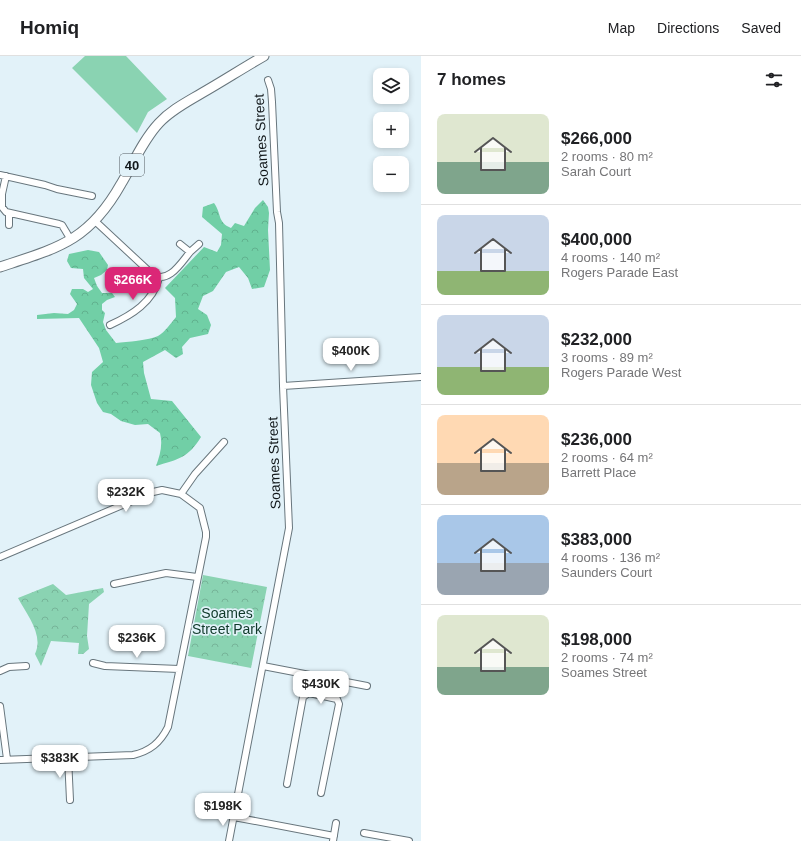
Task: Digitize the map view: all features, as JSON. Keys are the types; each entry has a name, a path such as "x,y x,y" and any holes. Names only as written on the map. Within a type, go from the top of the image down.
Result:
{"main road":[{"name":"40","path":"0,267 52,250 71,240 95,221 109,205 146,140 159,123 179,107 264,56"}],"street":[{"name":"Soames Street","path":"229,841 289,528 283,386 279,223 277,212 271,89 268,80"},
{"path":"71,240 59,224 9,213 2,207 3,176 92,196"},
{"path":"9,213 9,225"},
{"path":"95,221 152,274 159,278 164,278 169,275 199,244"},
{"path":"180,244 190,252"},
{"path":"110,325 130,315 141,306 155,290 159,278"},
{"path":"283,386 421,377"},
{"path":"181,494 195,474 224,442"},
{"path":"0,557 153,492 162,490 181,494 200,508 206,532 168,727 163,737 150,749 133,755 0,760"},
{"path":"114,584 166,573 197,577"},
{"path":"93,663 105,666 179,669"},
{"path":"0,671 9,667 26,666"},
{"path":"263,666 367,686"},
{"path":"287,784 304,697 309,693 337,699 339,704 321,793"},
{"path":"0,706 7,759"},
{"path":"68,757 70,800"},
{"path":"234,817 334,838 336,823"},
{"path":"364,833 409,841"}],"green space":[{"path":"85,56 126,56 167,99 148,112 137,133 72,68"},
{"path":"263,200 268,207 269,213 268,230 270,270 264,287 252,289 248,278 239,267 226,272 213,291 203,296 198,309 207,315 211,325 208,334 190,338 182,347 183,354 176,358 165,350 143,362 144,373 151,399 172,401 201,437 187,454 156,466 161,450 160,433 148,424 135,425 121,421 111,414 103,412 97,403 91,385 92,372 103,362 99,348 79,318 37,319 37,315 54,313 68,314 74,310 77,304 70,294 72,289 83,289 88,292 93,289 84,278 83,269 71,268 67,261 69,254 88,250 99,252 108,265 107,270 94,278 102,293 112,293 115,297 102,304 102,310 105,313 103,322 106,330 116,343 144,340 158,336 176,317 175,298 165,288 204,247 217,252 221,245 222,234 202,217 203,207 214,203 224,223 231,228 235,223 244,226 255,208"},
{"name":"Soames Street Park","path":"203,575 267,587 251,668 188,656"},
{"path":"53,584 66,595 103,588 104,592 89,604 87,636 89,649 83,654 78,654 79,643 51,641 41,666 35,654 37,647 36,632 30,618 18,598"}]}
